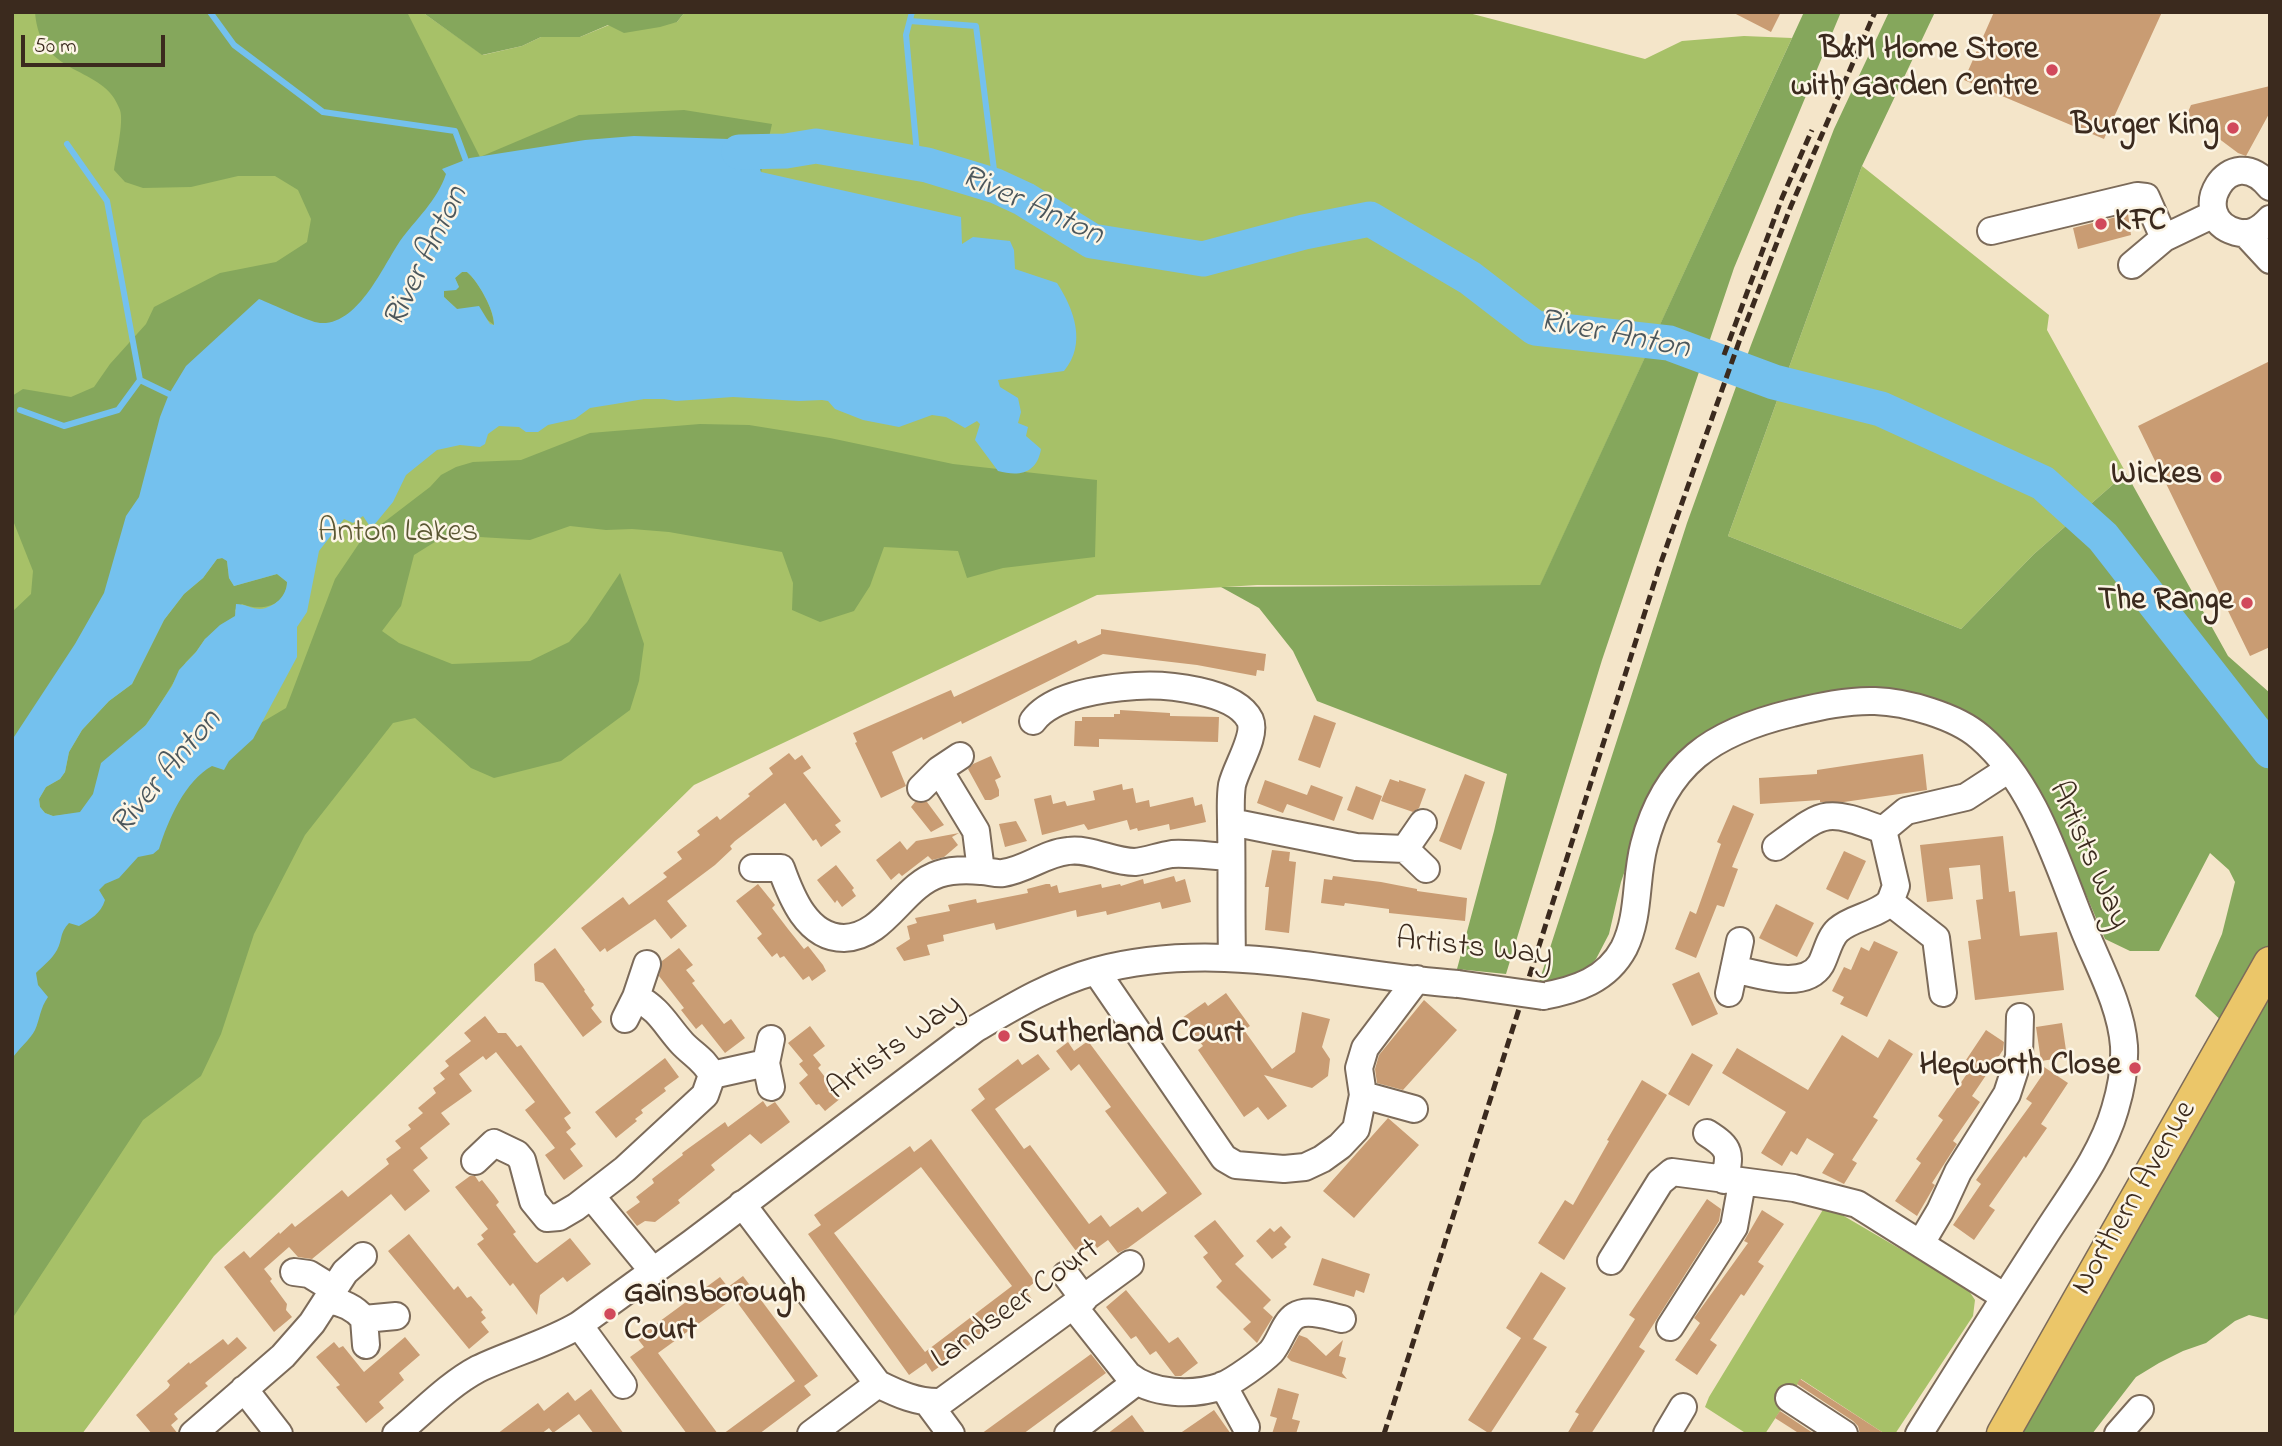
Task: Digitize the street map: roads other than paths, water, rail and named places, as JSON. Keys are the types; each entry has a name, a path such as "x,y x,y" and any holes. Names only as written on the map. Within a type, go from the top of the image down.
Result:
{"main road":[{"name":"Northern Avenue","path":"2003,1434 2270,963"}],"street":[{"path":"2267,179 2248,171 2238,171 2224,177 2215,188 2212,203 2214,214 2229,230 2262,231 2270,260"},
{"path":"1991,231 2137,196 2146,197 2164,238"},
{"path":"2132,265 2164,238 2214,214"},
{"path":"1032,721 1041,710 1066,700 1098,690 1146,685 1199,690 1222,698 1244,712 1252,731 1233,782 1230,801 1231,957"},
{"name":"Artists Way","path":"403,1432 438,1398 477,1370 564,1334 579,1325 742,1204 919,1082 975,1029 1052,987 1096,971 1162,960 1231,957 1280,961 1543,996 1570,991 1590,982 1608,970 1623,950 1633,925 1643,847 1666,790 1686,765 1704,748 1745,726 1808,709 1870,700 1897,702 1952,720 1977,734 2009,769 2044,831 2111,996 2124,1045 2121,1087 2114,1113 2102,1140 2076,1186 1919,1434"},
{"path":"1883,830 1906,811 1966,797 2009,769"},
{"path":"940,771 976,831 982,871"},
{"path":"1776,848 1816,818 1827,815 1842,816 1883,830"},
{"path":"1231,822 1356,847 1405,849 1426,869"},
{"path":"1405,849 1423,823"},
{"path":"1740,941 1732,981 1802,978 1814,973 1820,967 1836,931 1883,909 1890,902 1896,886 1883,830"},
{"path":"754,868 793,865 792,899 803,915 826,934 844,938 862,934 885,918 908,893 940,874 1017,870 1064,851 1085,850 1123,861 1138,862 1173,854 1230,858"},
{"path":"1890,902 1936,939 1943,993"},
{"path":"647,964 631,1008 655,1009 680,1041 702,1060 712,1075"},
{"path":"1096,971 1224,1158 1236,1165 1280,1164 1305,1167 1340,1146 1356,1129 1363,1096 1359,1068 1366,1048 1417,979"},
{"path":"1921,1243 1958,1172 2007,1094 2019,1057 2020,1017"},
{"path":"712,1075 769,1063"},
{"path":"475,1161 500,1132 520,1157 533,1201 541,1213 547,1218 559,1217 592,1197 705,1095 712,1075"},
{"path":"1363,1096 1414,1109"},
{"path":"1670,1327 1734,1227 1733,1182 1728,1152 1723,1143 1707,1133"},
{"path":"1611,1261 1660,1182 1672,1172 1794,1188 1857,1204 2005,1297"},
{"path":"592,1197 653,1271"},
{"path":"742,1204 878,1384 811,1434"},
{"path":"193,1434 283,1356 332,1295 345,1272 363,1256"},
{"name":"Landseer Court","path":"878,1384 928,1403 941,1402 1130,1264"},
{"path":"294,1272 309,1274 332,1295 358,1311 364,1319 366,1345"},
{"path":"1066,1275 1079,1303 1128,1376 1136,1382 1172,1392 1223,1385 1268,1355 1296,1315 1305,1312 1342,1319"},
{"path":"364,1319 396,1316"},
{"path":"579,1325 623,1385"},
{"path":"1075,1427 1136,1382"},
{"path":"1223,1385 1246,1427"},
{"path":"244,1389 279,1434"},
{"path":"1789,1398 1832,1431"},
{"path":"928,1403 951,1434"},
{"path":"1667,1434 1683,1407"},
{"path":"2118,1434 2140,1409"}],"water":[{"name":"Anton Lakes","path":"634,136 729,139 754,144 788,143 784,162 767,161 759,165 761,172 961,217 962,244 973,237 1010,241 1014,250 1015,269 1057,283 1076,327 1075,350 1064,371 998,380 1000,387 1018,398 1021,412 1018,423 1028,427 1026,436 1041,449 1036,463 1020,473 998,471 975,440 980,424 977,421 965,428 946,417 932,415 899,427 863,420 835,409 828,401 733,397 676,401 644,399 590,408 575,419 548,425 538,432 499,426 488,434 485,444 480,447 460,445 437,450 406,475 393,502 374,525 369,525 363,516 353,523 344,519 319,551 307,612 297,627 297,657 253,739 229,761 224,770 212,766 194,781 179,802 159,849 153,854 138,857 119,878 99,890 105,900 98,913 79,926 69,923 62,933 55,953 36,973 38,985 48,997 35,1030 12,1059 12,740 75,644 104,593 126,516 139,497 160,417 169,394 186,366 259,299 320,323 334,321 346,315 368,293 400,241 432,201 446,174 442,169 470,158 585,140","holes":["462,272 467,272 481,289 492,312 494,325 490,324 479,306 457,309 444,297 444,291 456,290 459,287 455,278","217,559 227,561 229,578 234,586 277,574 287,582 282,596 270,606 260,609 236,604 235,616 205,639 179,670 172,686 146,725 101,763 93,794 80,812 53,816 45,813 40,807 39,799 46,787 60,779 65,772 69,752 82,730 109,701 132,684 164,620 184,594 203,578"]}],"waterway":[{"path":"210,12 234,45 323,112 455,131 468,166"},
{"path":"912,12 906,35 918,164"},
{"path":"910,21 976,26 996,186"},
{"path":"67,144 107,201 140,380 169,394"},
{"name":"River Anton","path":"739,152 786,151 816,146 927,165 996,186 1024,199 1092,241 1203,259 1304,232 1370,219 1470,278 1535,328 1669,343 1774,382 1881,409 2043,483 2103,537 2270,751"},
{"path":"20,410 64,426 118,410 140,380"}],"railway":[{"path":"1384,1434 1659,568 1740,339 1791,206 1875,12"},
{"path":"1724,355 1782,198 1812,130"}],"place":[{"name":"B&M Home Store with Garden Centre","path":"2052,70"},
{"name":"Burger King","path":"2233,128"},
{"name":"KFC","path":"2101,224"},
{"name":"Wickes","path":"2216,477"},
{"name":"The Range","path":"2247,603"},
{"name":"Sutherland Court","path":"1004,1036"},
{"name":"Hepworth Close","path":"2135,1068"},
{"name":"Gainsborough Court","path":"610,1314"}]}
